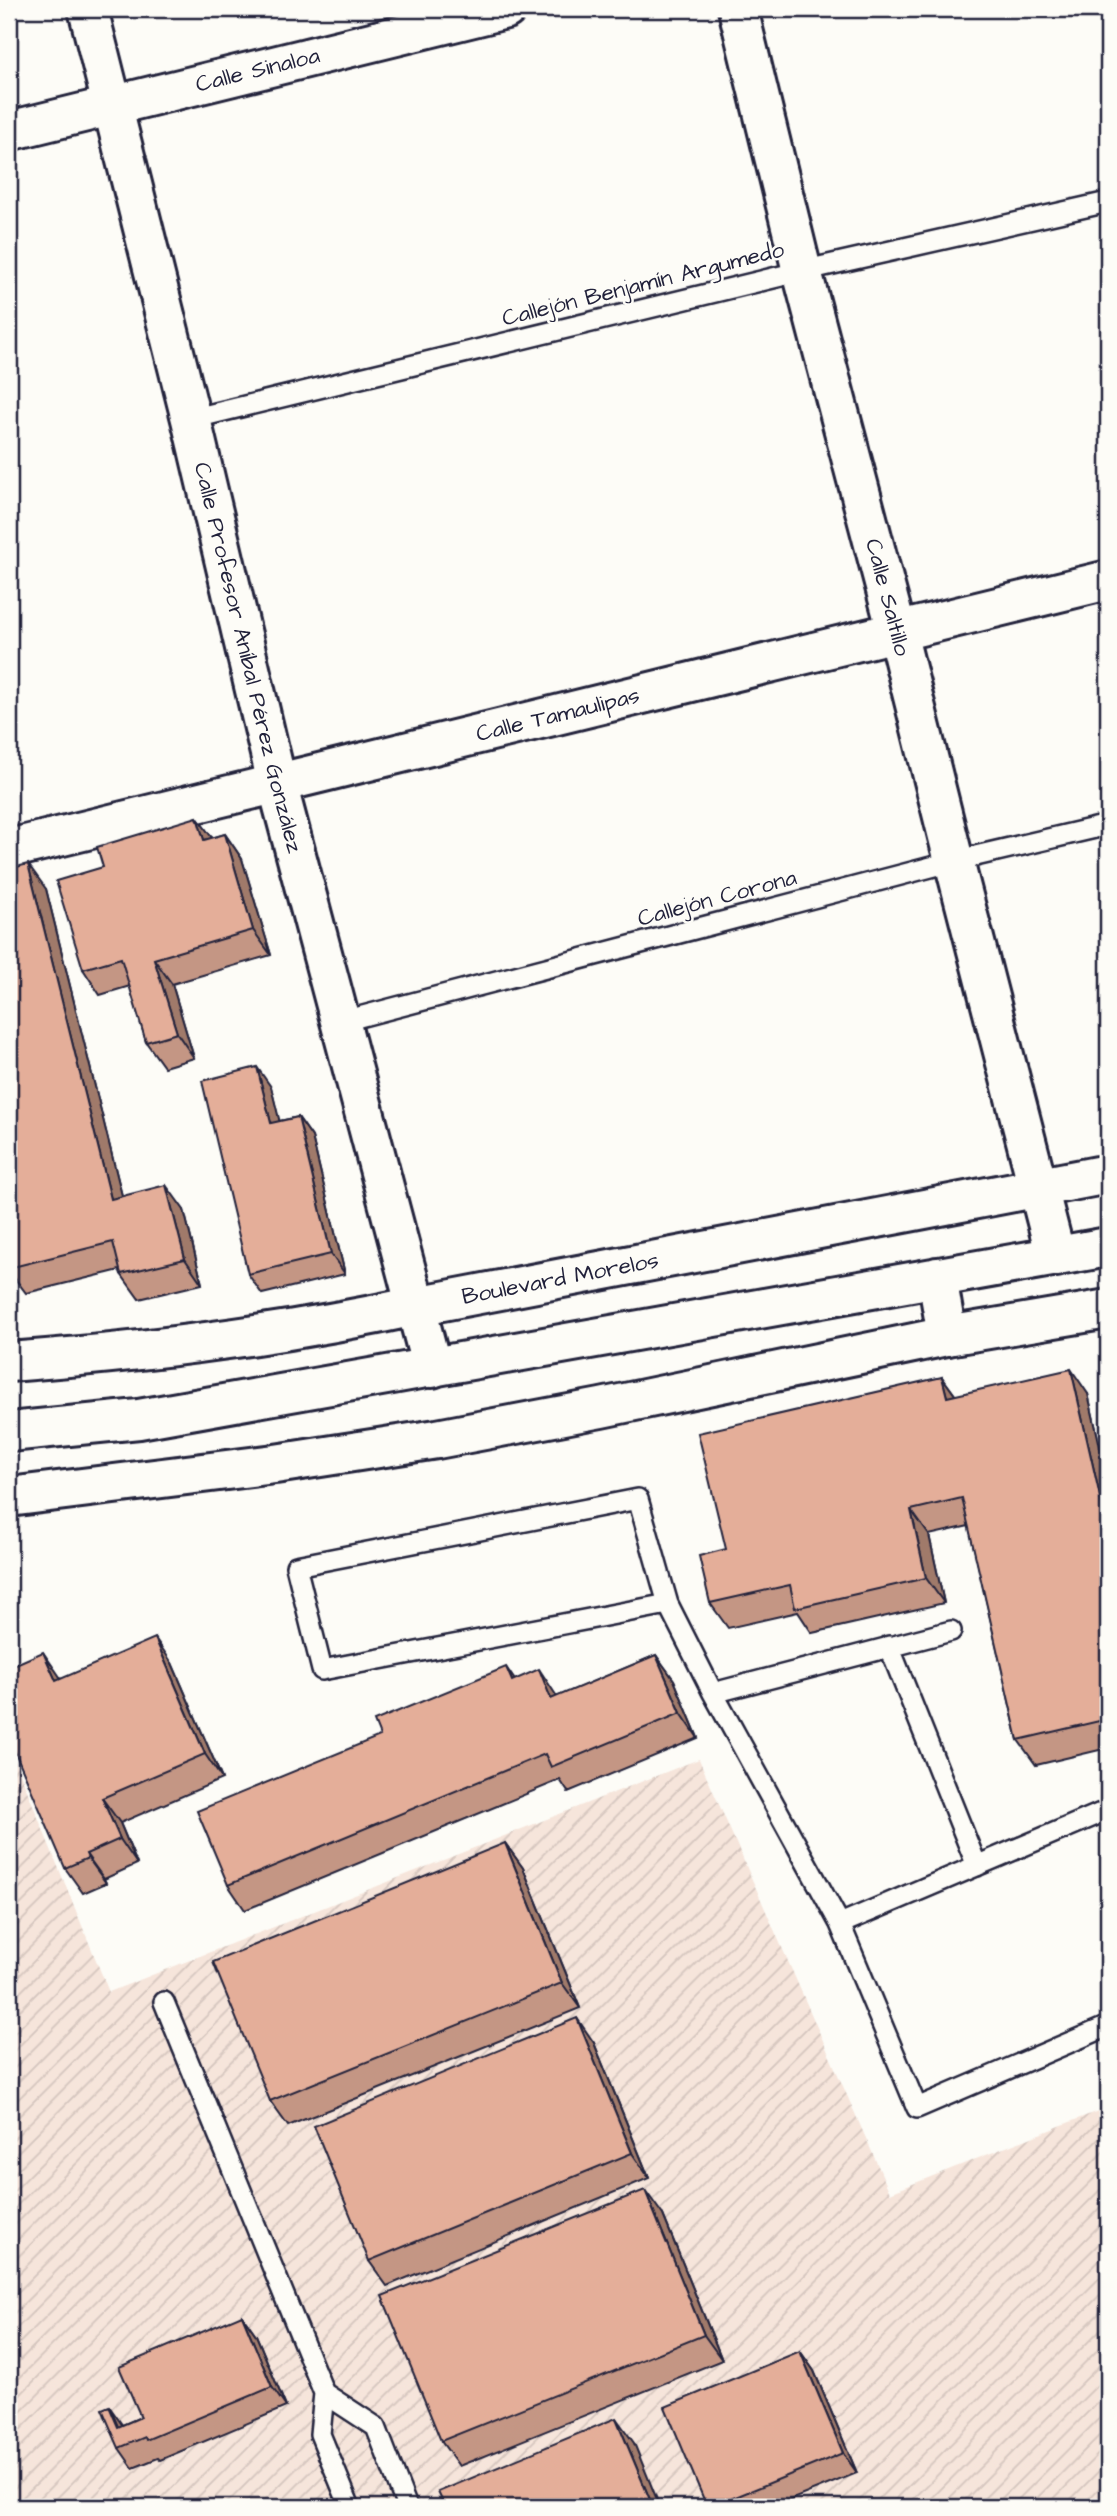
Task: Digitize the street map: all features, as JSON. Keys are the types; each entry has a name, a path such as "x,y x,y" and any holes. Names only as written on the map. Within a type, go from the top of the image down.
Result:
{"street":[{"name":"Calle Profesor Aníbal Pérez González","path":"88,9 191,419 277,783 432,1368"},
{"name":"Calle Sinaloa","path":"9,131 506,9"},
{"name":"Calle Saltillo","path":"738,9 802,271 1056,1257"},
{"name":"Calle Tamaulipas","path":"9,849 1108,580"},
{"name":"Boulevard Morelos","path":"9,1362 143,1351 332,1324 1108,1174"},
{"path":"9,1432 139,1419 1108,1247"},
{"path":"937,1277 947,1336"},
{"path":"9,1497 275,1464 437,1439 947,1336 1108,1309"}],"lane":[{"name":"Callejón Benjamín Argumedo","path":"191,419 802,271 1108,202"},
{"name":"Callejón Corona","path":"340,1022 954,861 1108,825"},
{"path":"668,1604 322,1670 296,1566 638,1499 668,1604 713,1693 840,1924 916,2108 1108,2026"},
{"path":"713,1693 951,1631"},
{"path":"889,1646 977,1866"},
{"path":"840,1924 1108,1810"},
{"path":"164,2002 324,2393 320,2434 350,2507"},
{"path":"324,2393 376,2427 407,2507"}],"shaded area":[{"path":"9,1746 109,1992 699,1759 890,2193 1108,2107 1108,2507 9,2507"}],"building":[{"path":"197,817 204,840 225,834 253,930 154,959 177,1033 146,1042 121,958 83,969 56,881 103,867 97,847"},
{"path":"28,864 111,1199 166,1185 185,1259 121,1274 113,1242 9,1268 9,869"},
{"path":"257,1067 271,1123 298,1117 331,1254 248,1274 202,1081"},
{"path":"1071,1369 1108,1532 1108,1719 1018,1740 962,1498 911,1510 926,1578 795,1608 790,1585 710,1603 699,1556 726,1549 698,1433 942,1377 947,1397"},
{"path":"155,1638 205,1754 102,1798 120,1839 86,1854 88,1858 65,1868 9,1738 9,1667 43,1652 56,1681"},
{"path":"656,1655 681,1713 551,1767 545,1754 228,1885 197,1811 380,1736 374,1721 506,1667 512,1681 539,1669 551,1699"},
{"path":"505,1843 562,1983 270,2101 213,1962"},
{"path":"577,2018 632,2153 369,2261 314,2126"},
{"path":"645,2190 704,2335 441,2441 382,2296"},
{"path":"242,2315 272,2387 146,2440 145,2437 119,2448 102,2409 109,2406 118,2427 141,2417 119,2367"},
{"path":"800,2351 843,2453 707,2507 665,2407"},
{"path":"616,2418 653,2507 445,2507 438,2492"}]}
